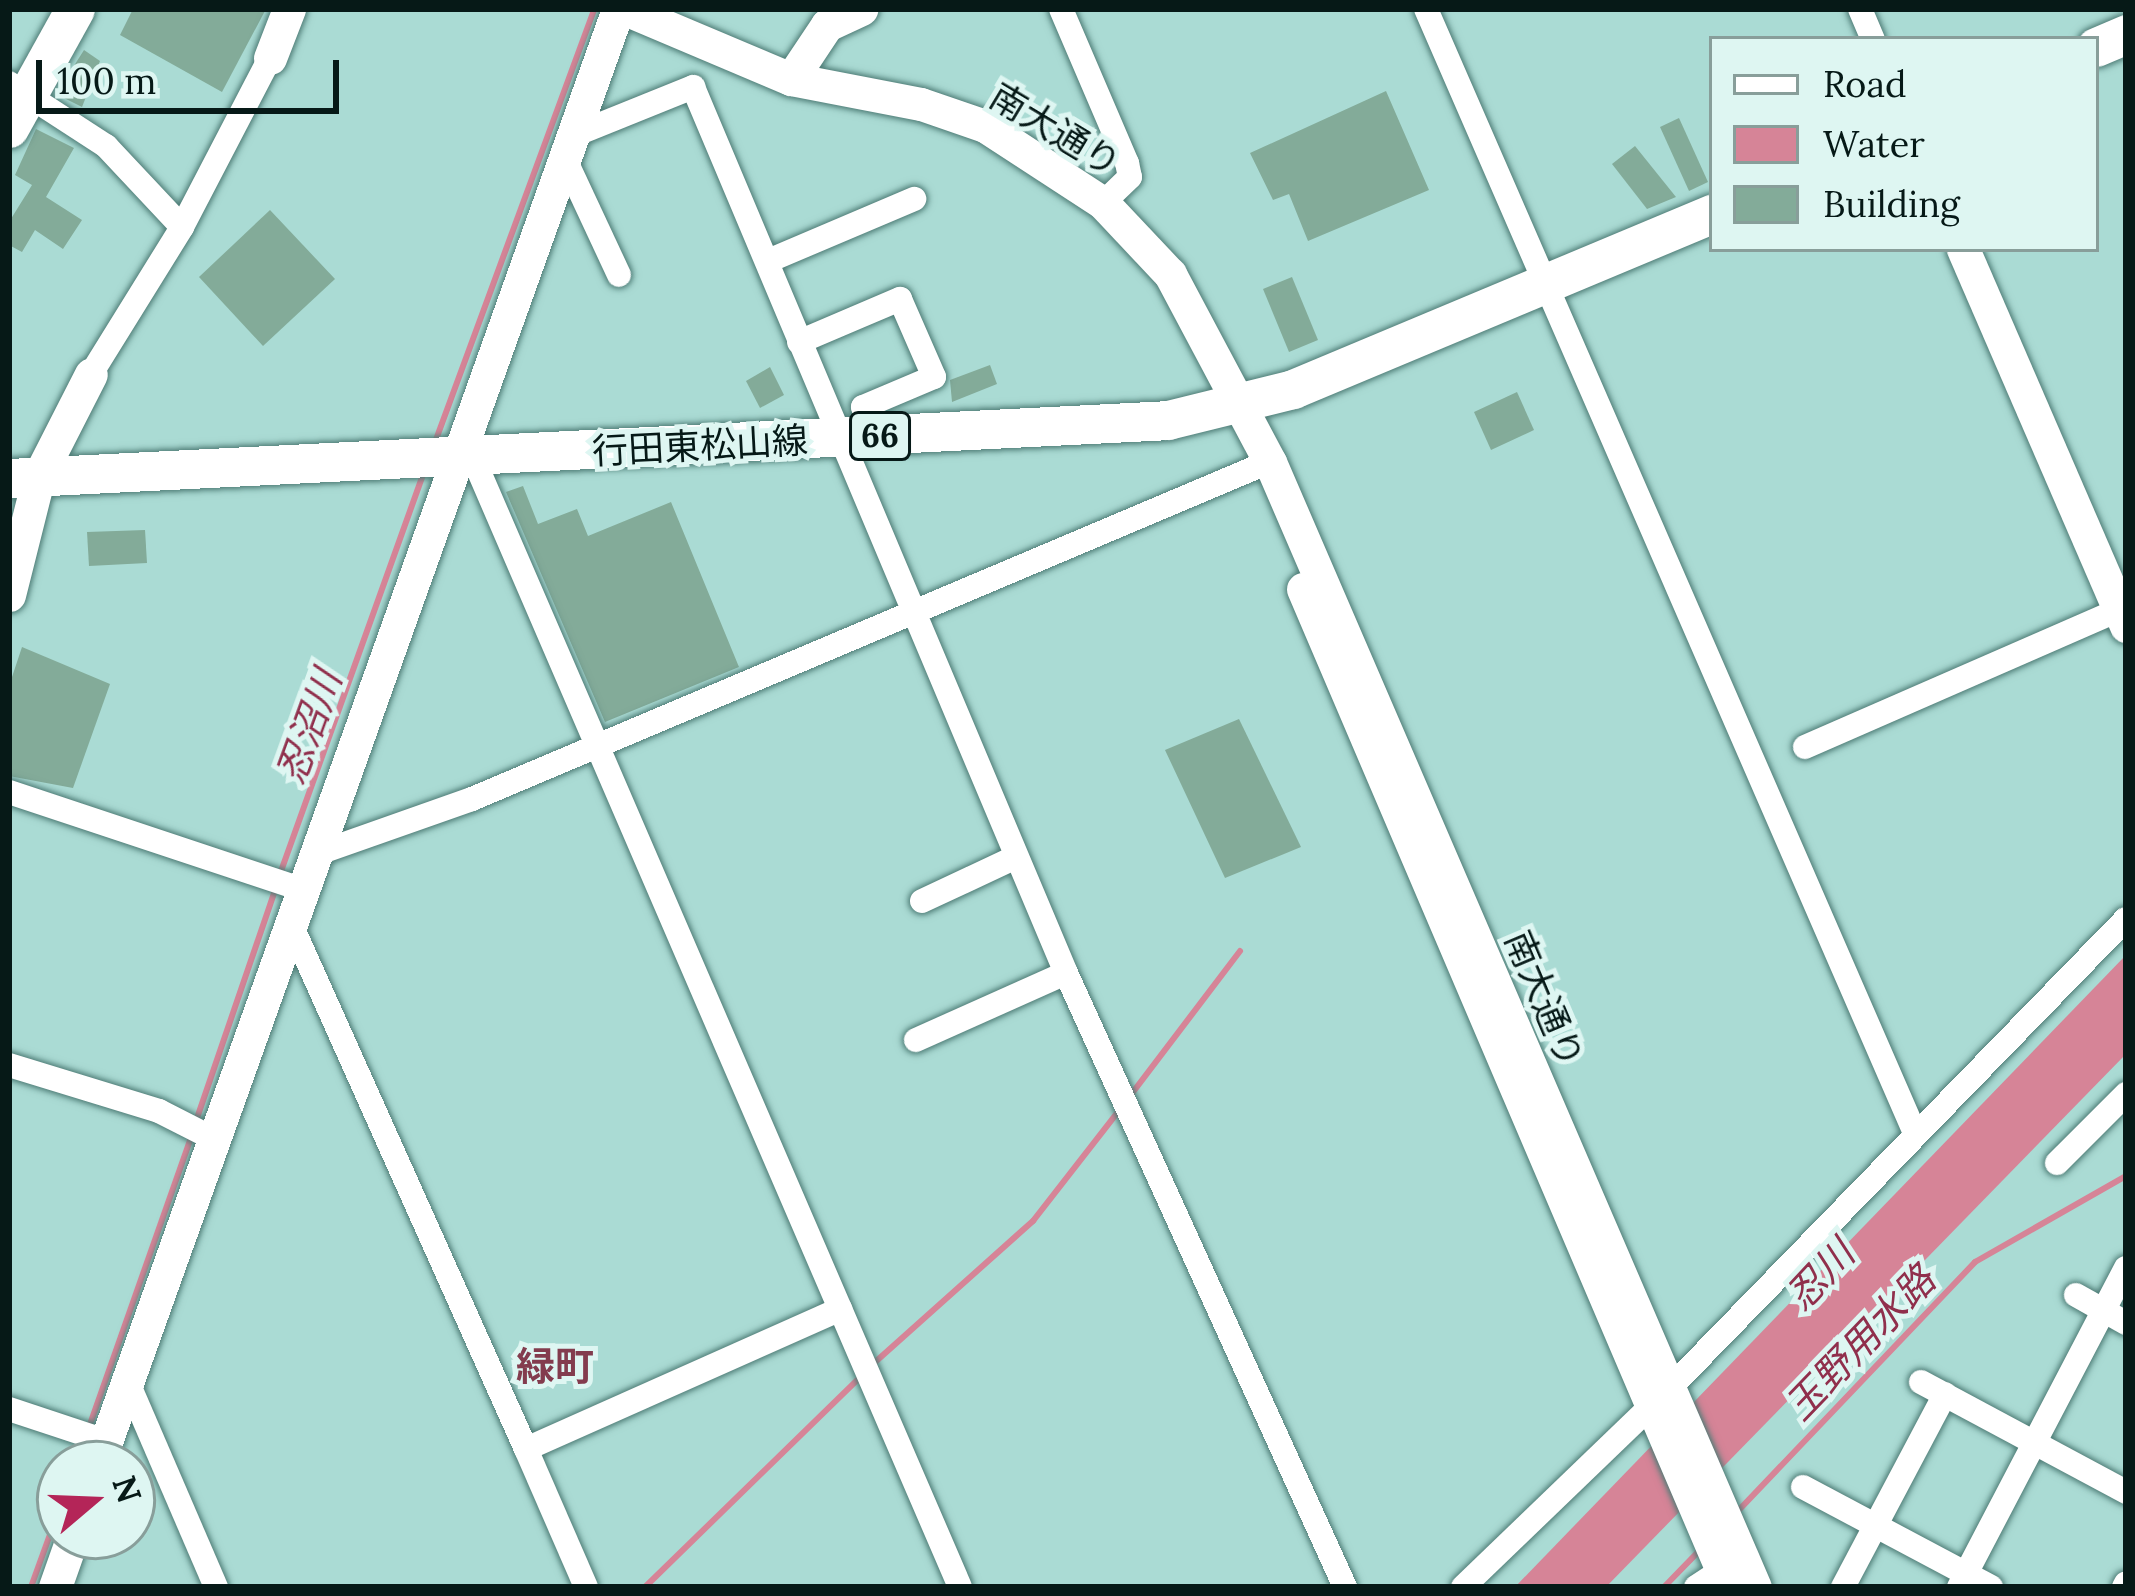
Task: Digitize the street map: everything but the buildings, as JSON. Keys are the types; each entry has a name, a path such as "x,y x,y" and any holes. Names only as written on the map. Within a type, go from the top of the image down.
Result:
{"main road":[{"path":"14,103 75,9"},
{"name":"行田東松山線","path":"24,477 465,460 1168,420 1237,407 1546,286 1709,215"}],"street":[{"path":"9,595 24,477 182,227 270,58 290,9"},
{"path":"106,1440 301,890 465,460 568,146 622,9"},
{"name":"南大通り","path":"622,9 791,79 921,104 986,126 1103,203 1170,274 1257,456 1270,461 1721,1548"},
{"path":"791,79 827,25 861,9"},
{"path":"1060,9 1127,163 1130,177 1103,203"},
{"path":"1426,9 1916,1133"},
{"path":"568,146 693,87 799,343 856,437 908,608 1066,973 1345,1587"},
{"path":"14,103 106,146 182,227"},
{"path":"568,146 619,275"},
{"path":"767,261 914,199"},
{"path":"1805,747 2123,618 1964,252"},
{"path":"799,343 900,299 934,377 863,407 856,437"},
{"path":"316,854 342,850 595,745 1257,456"},
{"path":"465,460 595,745 960,1587"},
{"path":"9,792 301,890"},
{"path":"922,901 1016,857"},
{"path":"1463,1587 1663,1403 1916,1133 2126,919"},
{"path":"290,922 586,1587"},
{"path":"916,1040 1066,973"},
{"path":"9,1064 159,1111 214,1139"},
{"path":"2056,1163 2126,1094"},
{"path":"1963,1581 2126,1268"},
{"path":"2076,1295 2126,1323"},
{"path":"526,1449 840,1310"},
{"path":"126,1378 216,1587"},
{"path":"1921,1382 2126,1492"},
{"path":"1843,1587 1945,1394"},
{"path":"9,1408 75,1440"},
{"path":"1803,1487 1963,1581 1991,1587"}],"water":[{"name":"忍川","path":"2126,955 2126,1054 1606,1587 1515,1587"}],"waterway":[{"name":"忍沼川","path":"434,445 594,9"},
{"path":"280,874 423,474"},
{"name":"忍沼川","path":"195,1124 276,887"},
{"path":"1130,1096 1240,951"},
{"path":"873,1364 1033,1221 1118,1112"},
{"name":"忍沼川","path":"88,1430 191,1137"},
{"name":"玉野用水路","path":"1738,1511 1975,1262 2126,1176"},
{"path":"645,1587 860,1377"},
{"name":"玉野用水路","path":"1664,1587 1699,1551"},
{"name":"忍沼川","path":"31,1587 41,1560"}],"district":[{"name":"緑町","path":"555,1366"}]}
